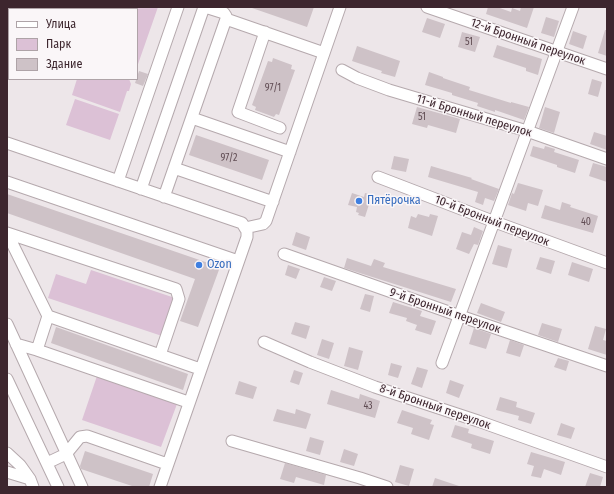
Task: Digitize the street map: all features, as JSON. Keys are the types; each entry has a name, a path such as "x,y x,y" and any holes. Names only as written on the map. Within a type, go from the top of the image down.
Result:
{"street":[{"path":"118,181 178,7"},
{"path":"141,189 204,7 224,13 226,19 164,197"},
{"path":"245,228 265,222 340,7"},
{"name":"12-й Бронный переулок","path":"427,7 607,70"},
{"path":"442,363 574,7"},
{"path":"226,19 324,52"},
{"path":"265,32 238,112 280,128"},
{"name":"11-й Бронный переулок","path":"342,70 357,78 389,90 527,132 607,159"},
{"path":"192,118 290,152"},
{"path":"7,143 242,224 247,231 247,237 188,402 160,487"},
{"path":"174,168 273,202"},
{"name":"10-й Бронный переулок","path":"378,177 607,263"},
{"path":"7,182 238,261"},
{"path":"7,233 48,316 37,350"},
{"path":"7,233 176,289 180,299 160,355"},
{"name":"9-й Бронный переулок","path":"284,254 607,366"},
{"path":"48,316 200,370"},
{"path":"7,324 82,487"},
{"name":"8-й Бронный переулок","path":"264,342 310,362 375,387 478,421 607,467"},
{"path":"16,344 188,402"},
{"path":"7,379 58,487"},
{"path":"47,463 66,454 80,438 87,436 167,464"},
{"path":"232,441 387,487"},
{"path":"7,452 20,465 31,483"},
{"path":"7,472 31,483"}],"green space":[{"path":"158,7 138,64 138,8 102,8"},
{"path":"77,80 129,80 131,84 120,112 72,95"},
{"path":"75,99 119,114 110,140 66,125"},
{"path":"91,270 175,298 162,336 48,298 56,274 86,284"},
{"path":"97,376 177,404 161,447 82,420"}],"building":[{"path":"252,7 314,7 307,27"},
{"path":"488,7 497,7 511,12 512,8 520,11 521,7 534,7 527,28 486,14"},
{"path":"546,17 559,21 554,37 541,33"},
{"path":"427,18 445,24 440,38 422,32"},
{"path":"605,30 607,30 607,56 598,53"},
{"path":"573,31 587,36 583,49 569,44"},
{"path":"462,32 480,37 475,52 458,47"},
{"path":"497,45 542,59 538,75 526,71 526,68 493,57"},
{"path":"357,46 400,61 395,77 352,61"},
{"path":"273,58 292,65 291,69 295,70 279,115 276,114 274,117 255,110 256,107 252,105 268,61 272,62"},
{"path":"139,71 148,74 143,86 135,83 136,80 138,80"},
{"path":"429,72 470,87 469,90 529,107 524,120 495,110 495,112 477,106 478,103 425,85"},
{"path":"592,79 602,82 598,97 588,94"},
{"path":"417,107 460,119 456,133 428,125 427,128 412,124"},
{"path":"545,107 560,112 554,133 539,128"},
{"path":"594,132 607,136 607,150 590,144"},
{"path":"196,135 269,160 262,180 189,155"},
{"path":"533,146 544,149 545,146 555,149 554,152 579,160 575,173 530,156"},
{"path":"394,156 409,159 406,172 391,169"},
{"path":"593,163 607,167 607,182 589,176"},
{"path":"431,166 472,178 471,179 499,189 494,201 485,198 483,205 475,202 478,192 428,177"},
{"path":"518,183 543,190 538,206 528,203 526,211 508,205 512,193 514,194"},
{"path":"352,193 364,197 365,193 372,195 365,217 358,215 359,213 356,212 357,207 348,205"},
{"path":"7,194 220,267 198,327 180,321 195,279 7,213"},
{"path":"562,202 571,205 570,207 598,216 593,233 541,218 545,205 560,210"},
{"path":"418,214 429,217 430,214 438,216 432,236 408,228 411,216 416,218"},
{"path":"474,227 483,231 478,245 474,244 469,254 456,249 462,232 471,235"},
{"path":"296,232 310,237 306,250 292,245"},
{"path":"498,245 512,249 507,268 492,264"},
{"path":"540,257 555,261 551,274 536,269"},
{"path":"347,258 371,266 374,259 385,263 383,267 456,289 451,302 344,268"},
{"path":"572,262 593,269 589,282 568,275"},
{"path":"288,265 300,269 296,279 285,275"},
{"path":"324,277 336,281 332,291 320,287"},
{"path":"365,294 374,296 370,312 360,309"},
{"path":"393,302 422,311 420,316 436,321 431,335 415,330 417,325 406,321 407,318 389,313"},
{"path":"481,303 505,312 501,322 477,313"},
{"path":"295,322 310,326 306,339 291,334"},
{"path":"542,323 562,329 558,342 538,335"},
{"path":"595,326 606,329 603,340 607,341 607,355 588,349"},
{"path":"56,327 188,374 183,390 51,343"},
{"path":"474,328 491,334 486,349 469,344"},
{"path":"322,339 334,343 329,359 317,355"},
{"path":"510,340 524,345 520,357 506,353"},
{"path":"349,347 363,351 358,370 344,366"},
{"path":"558,358 569,361 566,371 554,367"},
{"path":"391,363 402,366 398,378 388,375"},
{"path":"417,367 428,370 422,388 411,384"},
{"path":"294,370 303,373 299,385 290,382"},
{"path":"450,380 464,385 459,398 446,393"},
{"path":"239,381 257,387 253,399 235,394"},
{"path":"331,390 359,399 360,394 380,401 375,418 327,404"},
{"path":"500,397 517,402 516,407 535,413 531,424 518,420 519,416 496,410"},
{"path":"277,409 295,414 296,409 311,414 306,429 273,421"},
{"path":"402,410 432,420 430,424 434,425 429,440 411,434 413,428 397,423"},
{"path":"561,423 575,428 571,439 557,435"},
{"path":"455,425 469,429 468,433 494,441 490,454 471,448 472,444 451,437"},
{"path":"310,437 324,441 320,455 306,451"},
{"path":"344,449 358,454 354,466 340,462"},
{"path":"85,451 153,474 149,487 135,487 81,469 80,466"},
{"path":"531,452 565,462 561,475 544,469 541,478 531,476 534,466 527,464"},
{"path":"285,463 326,475 324,485 296,477 294,483 280,479"},
{"path":"400,465 414,469 409,486 395,482"},
{"path":"590,473 603,477 600,487 585,487"},
{"path":"435,478 459,486 459,487 432,487"}],"place":[{"name":"Пятёрочка","path":"359,201"},
{"name":"Ozon","path":"199,265"}]}
